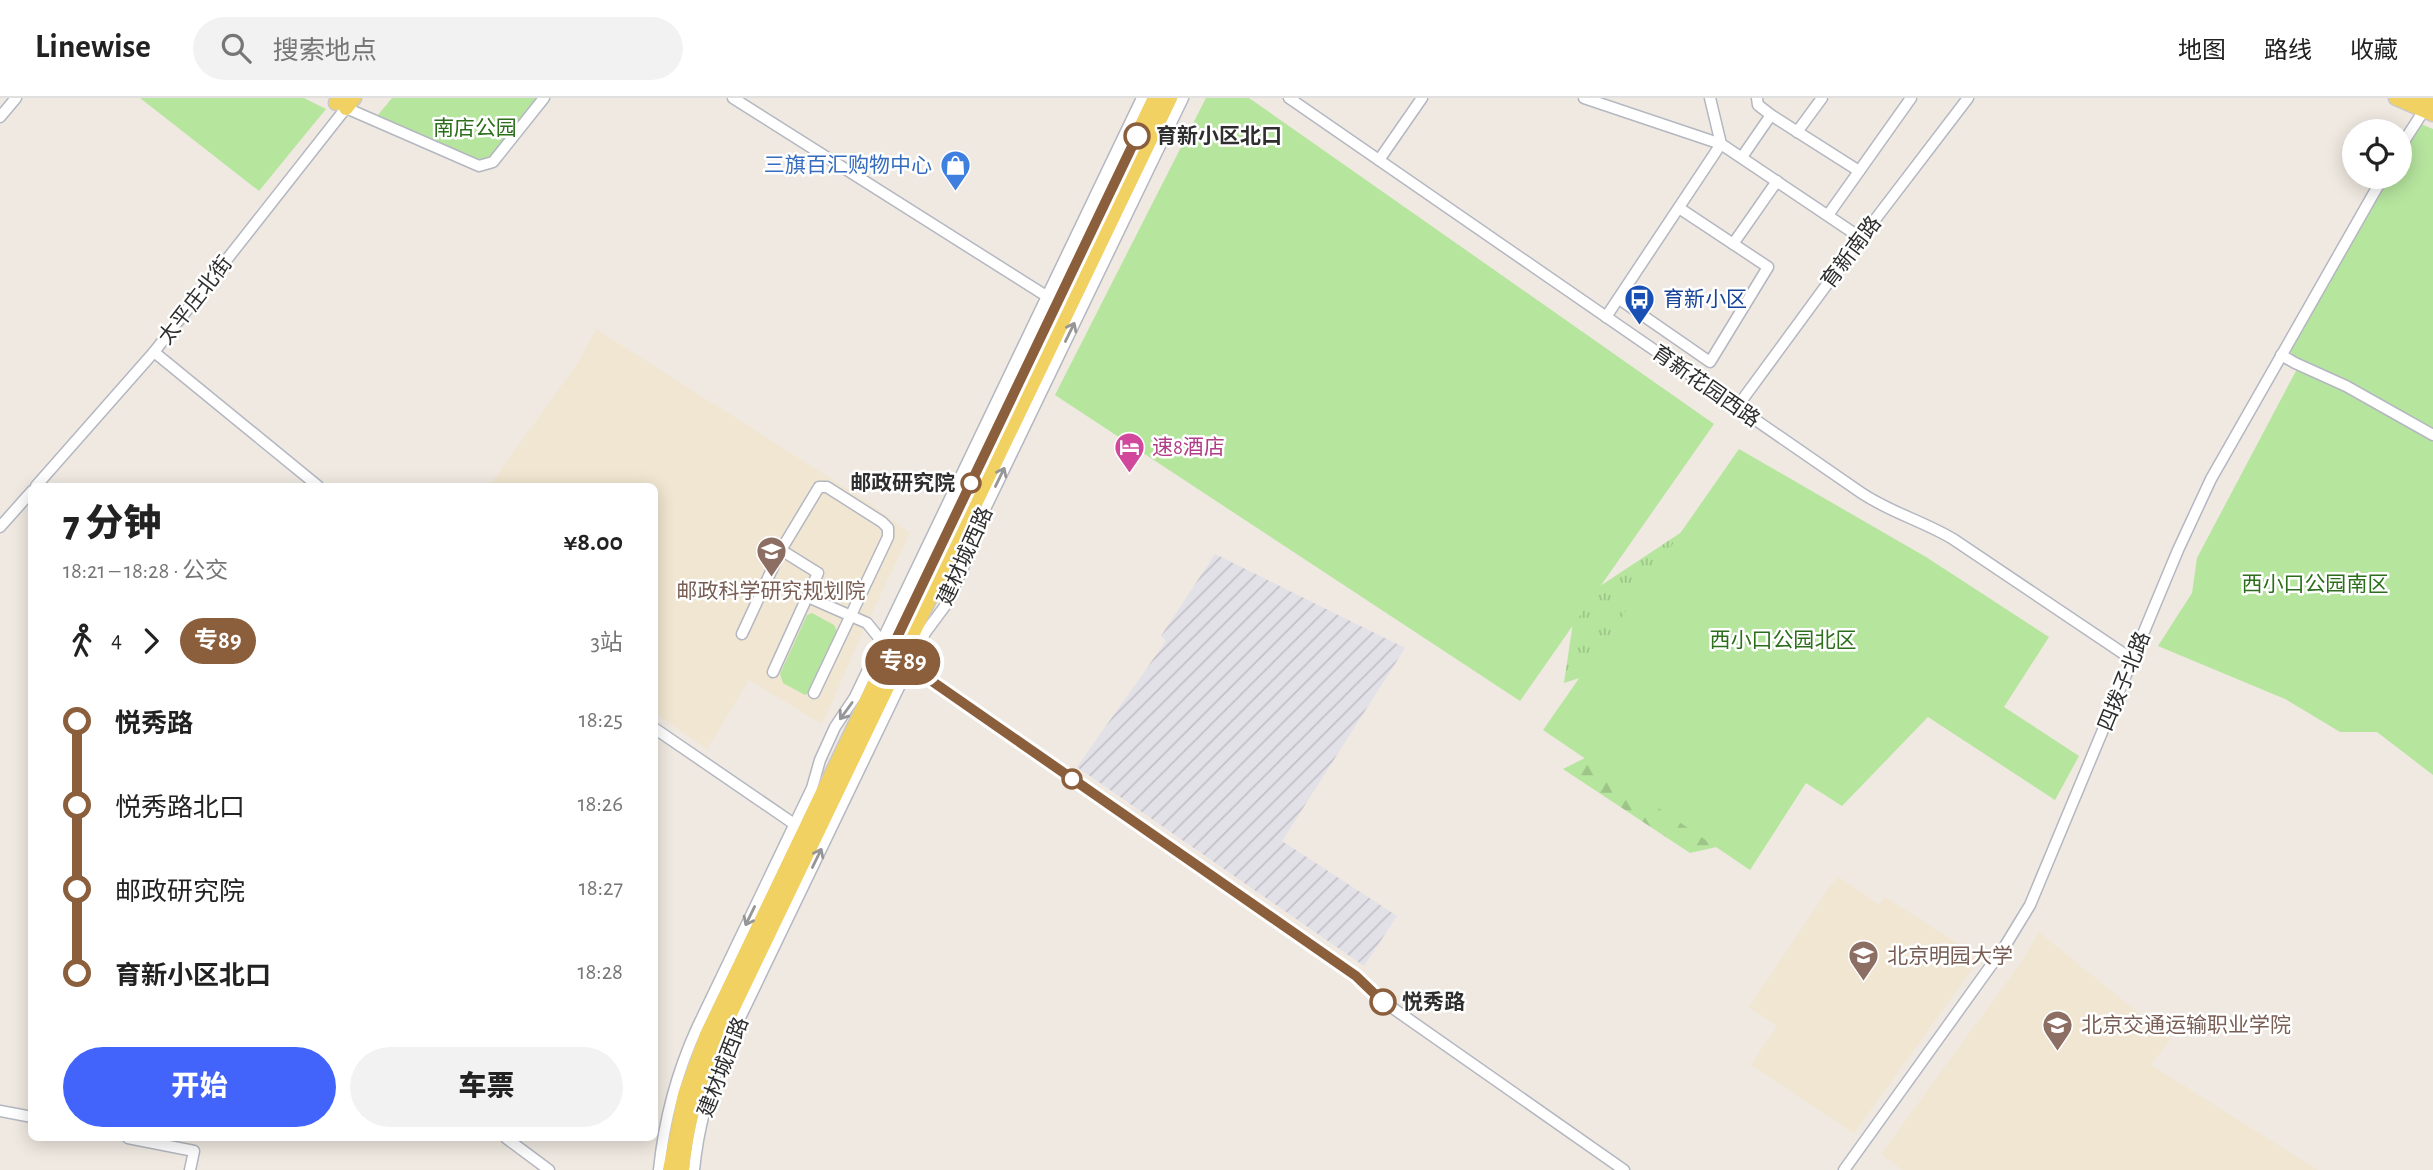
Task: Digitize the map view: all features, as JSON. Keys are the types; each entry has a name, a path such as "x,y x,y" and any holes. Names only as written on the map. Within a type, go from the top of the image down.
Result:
{"main road":[{"name":"建材城西路","path":"682,1170 691,1112 708,1060 1057,303 1155,98"},
{"name":"建材城西路","path":"670,1170 681,1109 699,1052 799,827 895,655 1007,435 1057,303 1170,98"},
{"path":"2396,98 2429,104"}],"street":[{"path":"0,117 16,98"},
{"name":"太平庄北街","path":"39,483 154,352 341,101 479,166 493,162 544,98"},
{"path":"733,98 1057,303"},
{"name":"建材城西路","path":"1057,303 1142,98"},
{"name":"建材城西路","path":"694,1170 703,1116 722,1057 895,655 925,633 945,606 972,536 1183,98"},
{"name":"育新花园西路","path":"1289,98 1874,502 1953,539 2133,660"},
{"path":"1378,160 1422,98"},
{"path":"1584,98 1721,144 1861,238"},
{"path":"1606,317 1721,144 1710,98"},
{"path":"1757,98 1758,104 1771,115 1859,171"},
{"path":"1797,132 1822,98"},
{"name":"育新南路","path":"1737,407 1968,98"},
{"path":"1828,215 1908,99"},
{"path":"2412,130 2429,104"},
{"path":"1742,158 1771,115"},
{"path":"1733,244 1777,181"},
{"name":"四拨子北路","path":"1844,1170 2018,926 2042,881 2178,550 2211,479 2376,189"},
{"path":"1619,299 1710,362 1768,267 1679,208"},
{"path":"154,352 314,483"},
{"path":"2281,355 2346,386 2433,435"},
{"path":"1007,435 1041,393"},
{"path":"742,634 781,550 819,487 827,487 888,528 888,537 814,693"},
{"path":"0,527 28,496"},
{"path":"773,672 818,573 781,550"},
{"path":"808,597 866,622 895,655 1356,976 1374,995 1624,1170"},
{"path":"658,732 799,827"},
{"name":"建材城西路","path":"659,1170 668,1112 685,1055 799,827"},
{"path":"0,1111 28,1117"},
{"path":"143,1141 194,1151 190,1170"},
{"path":"510,1141 549,1170"}],"shaded area":[{"name":"邮政科学研究规划院","path":"596,329 869,503 910,533 822,724 749,680 707,749 658,715 658,483 491,483 580,360"},
{"path":"1215,554 1405,648 1282,841 1397,916 1364,966 1077,767 1166,641 1161,636"},
{"name":"北京明园大学","path":"1839,877 1879,905 1885,897 1980,958 1854,1133 1751,1065 1777,1026 1749,1007 1832,883"},
{"name":"北京交通运输职业学院","path":"2039,932 2170,1039 2151,1065 2318,1170 1902,1170 1881,1154 2020,964"}],"green space":[{"path":"140,98 304,98 326,109 259,191"},
{"name":"南店公园","path":"392,98 537,98 492,157 480,163 378,115"},
{"path":"1206,98 1249,98 1714,424 1520,701 1055,395"},
{"name":"西小口公园南区","path":"2416,122 2433,129 2433,775 2377,732 2340,732 2285,699 2158,646 2192,593 2197,558 2297,369 2289,346 2378,189 2412,189 2412,129"},
{"name":"西小口公园北区","path":"1739,449 1926,557 2049,637 2004,707 2079,756 2055,800 1928,717 1842,806 1806,783 1750,870 1543,730"},
{"path":"1718,508 1607,669 1564,683 1576,602"},
{"path":"812,613 834,625 837,632 809,692 805,695 783,683 780,674 807,615"},
{"path":"1597,752 1743,841 1690,853 1563,769"}],"bus line":[{"name":"专89","path":"1137,136 890,652 1356,976 1383,1002"}],"place":[{"name":"育新小区北口","path":"1137,136"},
{"name":"三旗百汇购物中心","path":"955,192"},
{"name":"育新小区","path":"1640,326"},
{"name":"速8酒店","path":"1129,474"},
{"name":"邮政研究院","path":"971,483"},
{"name":"邮政科学研究规划院","path":"771,578"},
{"name":"北京明园大学","path":"1864,983"},
{"name":"悦秀路","path":"1383,1002"},
{"name":"北京交通运输职业学院","path":"2058,1052"}]}
